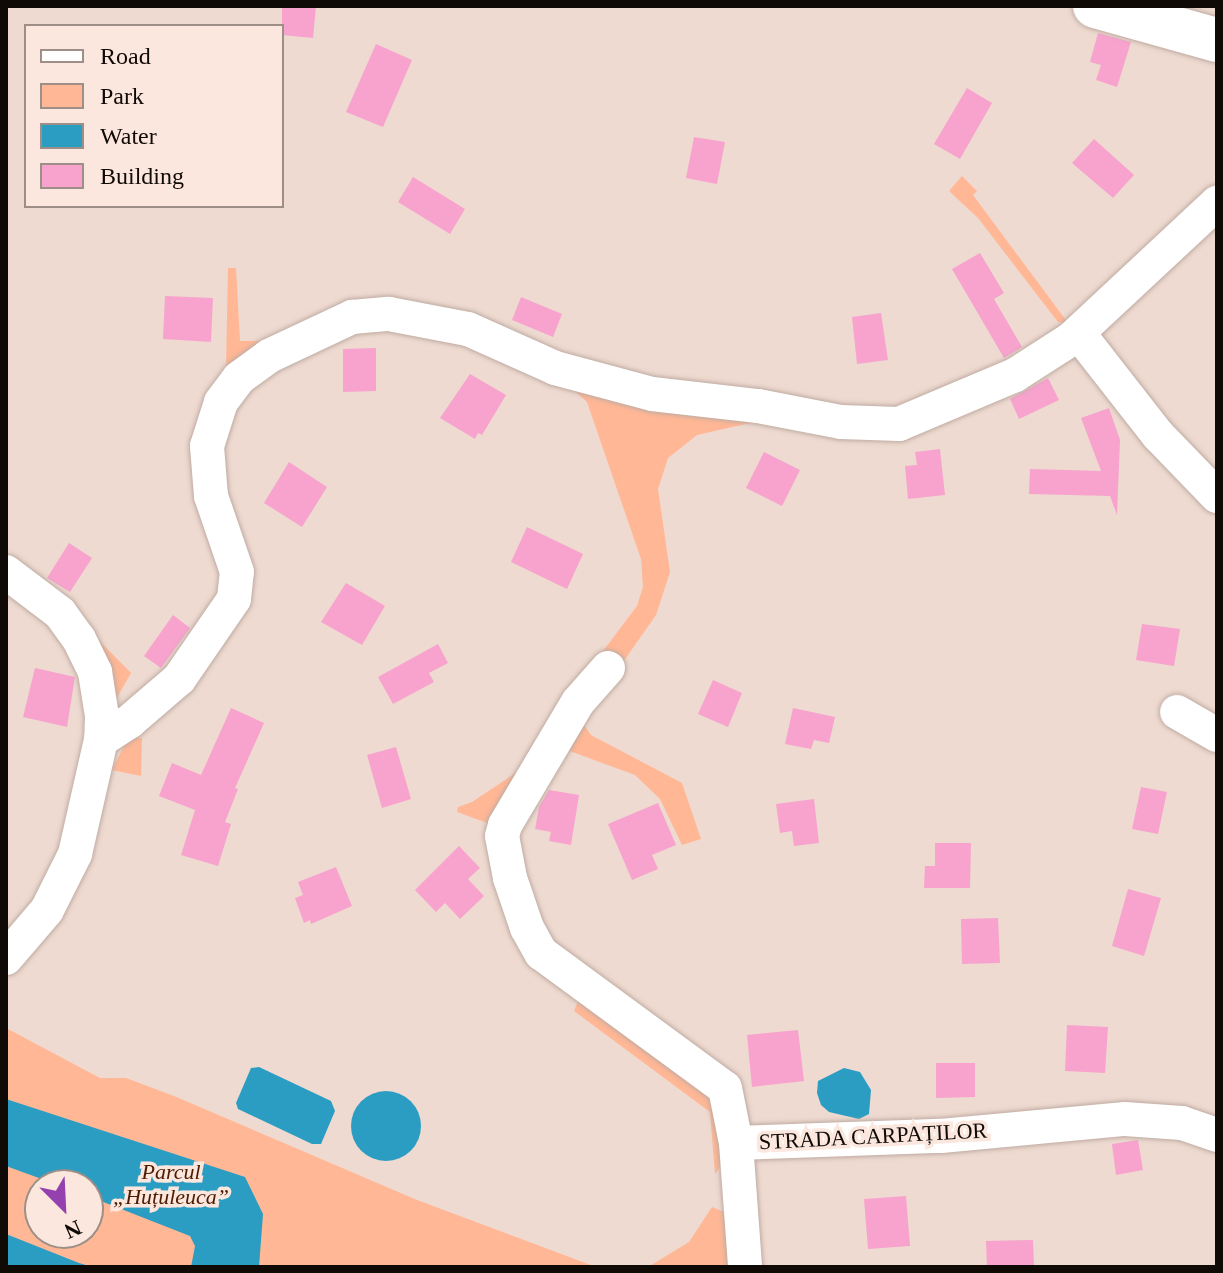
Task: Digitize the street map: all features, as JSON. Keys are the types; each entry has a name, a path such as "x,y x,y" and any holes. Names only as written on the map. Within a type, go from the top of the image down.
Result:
{"street":[{"path":"1095,6 1217,40"},
{"path":"101,740 130,721 179,679 234,599 237,572 206,469 207,446 221,402 239,378 269,356 337,323 367,313 427,321 468,329 555,368 652,394 758,406 873,425 899,424 920,418 1015,375 1079,334 1217,203"},
{"path":"1079,334 1158,435 1217,496"},
{"path":"6,572 60,613 79,639 95,672 102,716 101,740 75,854 47,910 6,958"},
{"name":"STRADA CARPAȚILOR","path":"608,668 578,702 505,825 502,836 510,878 527,928 541,953 725,1088 736,1143 745,1267"},
{"path":"1177,712 1217,735"},
{"name":"STRADA CARPAȚILOR","path":"736,1143 941,1136 1125,1119 1182,1123 1217,1135"}],"green space":[{"path":"962,176 977,191 973,195 1068,323 1058,322 978,218 949,191"},
{"path":"228,268 236,268 240,341 279,341 226,369"},
{"path":"569,386 759,421 697,435 668,458 658,489 670,572 656,615 616,672 600,655 637,606 643,587 641,559 587,402"},
{"path":"61,602 131,673 111,708"},
{"path":"586,717 584,725 591,735 682,783 701,839 682,845 660,799 635,775 567,750"},
{"path":"128,738 142,738 141,776 112,770"},
{"path":"535,760 490,824 457,812 458,807 472,802"},
{"path":"581,994 715,1094 723,1163 715,1174 710,1112 574,1011"},
{"name":"Parcul „Huțuleuca”","path":"6,1028 100,1078 126,1078 174,1096 417,1200 596,1267 6,1267"},
{"path":"712,1207 724,1212 730,1267 648,1267 689,1242"}],"water":[{"path":"259,1067 331,1101 335,1111 321,1144 312,1144 238,1109 236,1103 251,1068"},
{"path":"844,1068 860,1072 871,1090 869,1114 859,1119 829,1112 821,1105 817,1093 818,1081"},
{"path":"379,1091 393,1091 415,1106 421,1126 419,1139 411,1151 393,1161 379,1161 357,1146 351,1133 351,1119 366,1097"},
{"path":"6,1099 245,1177 263,1214 259,1267 191,1267 195,1246 190,1236 104,1202 104,1169 24,1169 24,1173 6,1166"},
{"path":"6,1234 24,1241 24,1249 44,1249 92,1267 6,1267"}],"building":[{"path":"282,6 316,6 313,38 284,35"},
{"path":"1098,33 1131,42 1117,87 1096,80 1101,65 1090,62"},
{"path":"376,44 412,60 383,127 346,112"},
{"path":"967,88 992,103 960,159 934,144"},
{"path":"694,137 725,142 717,184 686,178"},
{"path":"1094,139 1134,175 1113,198 1072,163"},
{"path":"413,177 465,209 450,234 398,202"},
{"path":"980,253 1004,293 994,299 1022,347 1004,358 952,269"},
{"path":"165,296 213,298 211,342 163,339"},
{"path":"521,297 562,314 553,337 512,320"},
{"path":"881,313 888,360 857,364 852,317"},
{"path":"376,348 376,391 343,392 343,349"},
{"path":"470,374 506,395 482,435 478,433 475,439 440,418"},
{"path":"1048,378 1059,400 1019,419 1010,399"},
{"path":"1109,408 1120,440 1117,515 1110,496 1029,494 1030,469 1101,471 1081,418"},
{"path":"940,449 945,495 908,499 905,466 917,465 915,452"},
{"path":"764,452 800,470 782,506 746,488"},
{"path":"289,462 327,487 302,527 264,503"},
{"path":"527,527 583,554 567,589 511,562"},
{"path":"69,543 92,558 70,592 47,578"},
{"path":"346,583 385,606 362,645 321,622"},
{"path":"173,615 190,628 161,668 144,656"},
{"path":"1142,624 1180,629 1174,666 1136,660"},
{"path":"438,644 448,663 429,673 434,682 393,704 378,677"},
{"path":"35,668 75,677 67,727 23,717"},
{"path":"713,680 742,693 728,727 698,714"},
{"path":"231,708 264,723 235,788 238,789 225,822 231,824 218,866 181,855 195,810 159,796 172,763 201,775"},
{"path":"793,708 835,717 829,743 814,740 811,749 785,744"},
{"path":"396,747 411,799 382,808 367,755"},
{"path":"1141,787 1167,792 1158,834 1132,829"},
{"path":"549,790 579,795 571,845 549,841 551,832 535,829 539,807"},
{"path":"814,799 819,843 794,846 792,831 780,833 776,804"},
{"path":"658,803 676,845 652,855 658,869 632,880 608,824"},
{"path":"935,843 971,843 970,888 924,888 925,866 935,866"},
{"path":"459,846 480,868 468,879 484,896 460,919 445,903 436,912 415,890"},
{"path":"336,867 352,906 311,924 310,920 304,923 295,898 303,895 298,882"},
{"path":"1128,889 1161,898 1144,956 1112,946"},
{"path":"998,918 1000,963 962,964 961,919"},
{"path":"1067,1025 1108,1027 1105,1073 1065,1071"},
{"path":"798,1030 804,1081 752,1087 747,1035"},
{"path":"936,1063 975,1063 975,1097 936,1098"},
{"path":"1138,1140 1143,1170 1116,1175 1112,1144"},
{"path":"906,1196 910,1246 868,1249 864,1199"},
{"path":"1033,1240 1034,1267 987,1267 986,1241"}]}
